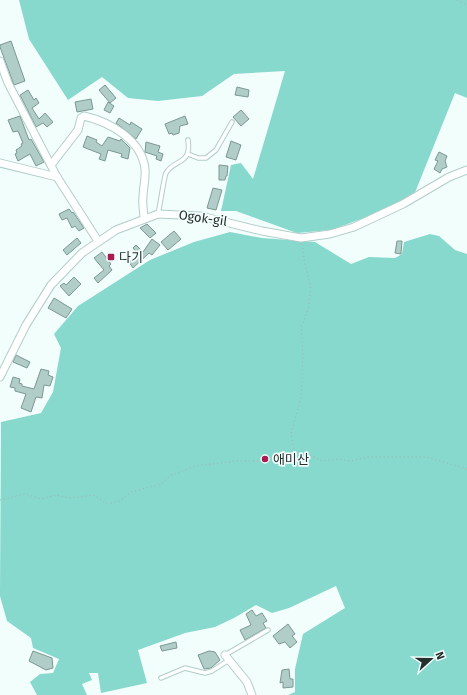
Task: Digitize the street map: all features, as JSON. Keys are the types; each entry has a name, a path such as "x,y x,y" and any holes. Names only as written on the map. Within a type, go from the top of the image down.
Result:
{"street":[{"path":"0,60 8,83 57,177 98,241"},
{"path":"51,164 78,130 81,118 84,116 101,120 136,145 142,157 145,170 142,198 144,219"},
{"path":"0,163 57,177"},
{"name":"Ogok-gil","path":"0,377 26,325 51,285 82,253 116,230 158,214 201,216 262,231 301,238 330,234 354,227 403,204 448,177 467,170"},
{"path":"227,657 247,682 252,695"}],"lane":[{"path":"188,154 198,158 206,158 216,150 232,122"},
{"path":"158,214 166,173 188,154 190,148 188,140"},
{"path":"161,678 185,668 205,673 212,671 227,657 268,630"}],"path":[{"path":"457,0 467,5"},
{"path":"296,458 291,434 301,398 303,353 302,328 303,319 308,309 311,289 305,265 301,238"},
{"path":"0,500 25,494 41,499 56,495 70,498 94,495 107,504 119,501 131,492 160,484 171,475 196,466 237,461 270,461 311,456 324,461 338,459 351,461 369,457 427,457 467,469"}],"green space":[{"path":"19,0 467,0 467,98 455,93 414,195 386,210 331,230 297,233 236,211 221,211 231,165 241,163 253,179 285,71 234,74 202,96 158,101 128,98 102,77 68,100 29,39"},
{"path":"230,232 262,238 315,242 351,264 369,257 395,258 402,254 404,242 430,234 439,236 455,250 467,254 467,695 288,695 295,692 295,669 303,634 345,608 336,586 289,608 272,613 256,605 215,627 185,633 138,650 147,683 101,693 98,673 89,673 92,680 82,684 87,695 37,695 30,682 40,674 53,673 59,659 33,648 31,638 7,621 0,596 1,422 41,413 53,392 61,348 54,334 78,306 150,260 194,242"}],"building":[{"path":"11,41 25,81 14,85 0,47 0,45"},
{"path":"105,85 116,98 110,103 99,90"},
{"path":"237,87 249,90 248,97 235,95"},
{"path":"28,90 34,100 36,98 39,103 32,108 39,119 45,113 53,122 47,127 43,123 36,127 20,95"},
{"path":"91,99 93,109 77,112 75,102"},
{"path":"108,102 114,106 110,113 104,110"},
{"path":"241,110 249,119 241,126 233,117"},
{"path":"20,116 29,140 31,139 44,162 36,166 30,154 18,161 15,154 17,153 16,150 22,146 21,144 23,143 18,131 13,132 8,120"},
{"path":"185,116 188,124 180,126 179,133 173,135 172,133 169,134 165,124"},
{"path":"119,118 130,125 131,122 142,129 136,139 116,123"},
{"path":"87,136 97,140 96,142 102,146 108,137 120,141 121,139 130,148 128,159 121,157 122,154 108,150 105,161 99,159 101,154 83,147"},
{"path":"231,141 241,145 236,160 226,157"},
{"path":"146,142 160,146 158,152 163,154 161,161 156,159 157,156 145,152"},
{"path":"439,152 447,156 445,161 447,167 442,169 440,173 434,169 438,161 435,160"},
{"path":"219,165 228,166 225,180 219,180"},
{"path":"213,188 222,190 216,210 207,208"},
{"path":"69,209 72,213 73,212 84,228 79,231 75,226 72,228 67,218 62,220 59,214"},
{"path":"147,224 156,233 150,238 140,228"},
{"path":"174,231 181,239 168,250 161,242"},
{"path":"77,238 81,243 67,255 63,250"},
{"path":"152,239 160,245 152,255 149,253 133,268 129,262 138,254 133,248 136,245 143,252"},
{"path":"397,241 402,241 401,254 395,253"},
{"path":"102,252 111,264 109,266 112,270 98,283 94,278 104,270 94,258"},
{"path":"74,277 81,284 69,296 60,286 64,283 66,285"},
{"path":"54,298 72,309 66,318 48,308"},
{"path":"16,355 30,362 27,368 13,362"},
{"path":"41,369 49,371 48,375 53,377 50,386 44,385 42,398 36,397 31,412 21,408 26,394 15,391 15,388 10,387 13,377 20,379 19,383 22,384 22,386 34,389"},
{"path":"252,610 256,616 262,613 267,621 263,623 266,628 245,640 240,630 251,625 246,614"},
{"path":"288,624 295,634 292,636 297,642 290,648 285,642 279,644 273,636"},
{"path":"176,642 177,648 162,651 160,646"},
{"path":"33,651 52,658 53,668 46,670 29,661"},
{"path":"209,651 215,652 220,660 211,668 204,669 198,655"},
{"path":"289,669 290,679 293,679 293,687 283,688 283,682 280,683 282,670"}],"place":[{"name":"다기","path":"111,257"},
{"name":"애미산","path":"265,459"}]}
